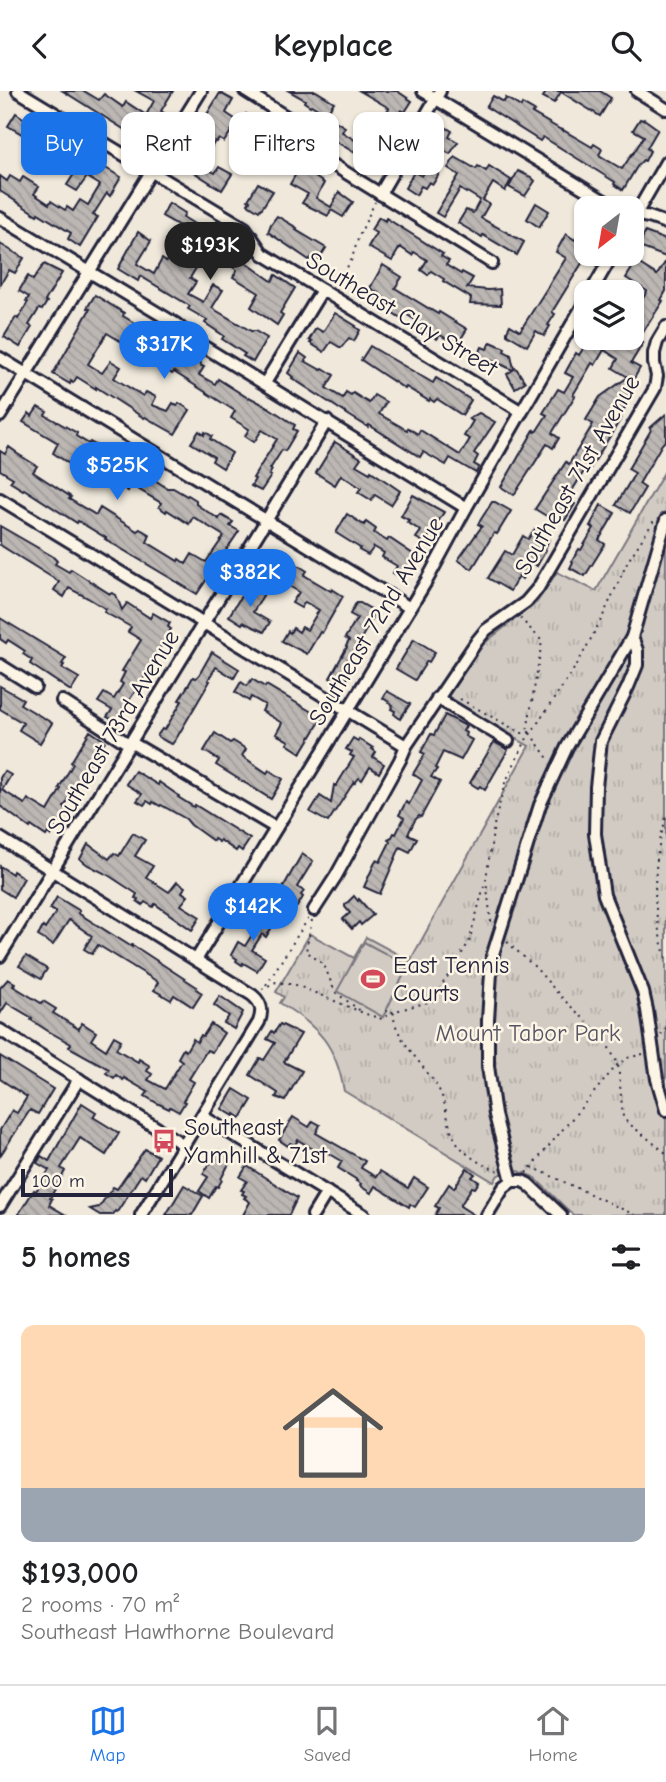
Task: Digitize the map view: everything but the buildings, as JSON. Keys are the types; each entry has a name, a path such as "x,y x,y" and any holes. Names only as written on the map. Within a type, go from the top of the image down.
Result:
{"street":[{"name":"Southeast Clay Street","path":"18,91 121,153"},
{"path":"188,112 201,91"},
{"path":"245,91 296,123 327,161 492,263"},
{"path":"423,91 438,95 597,196"},
{"path":"637,91 666,109"},
{"path":"380,194 438,95"},
{"path":"644,199 666,162"},
{"path":"0,415 150,175"},
{"name":"Southeast Clay Street","path":"157,175 245,228 263,254 522,412"},
{"path":"644,217 666,223"},
{"path":"0,218 176,324 198,343 466,508"},
{"path":"265,383 326,292"},
{"name":"Southeast 72nd Avenue","path":"195,960 427,580 574,321"},
{"name":"Southeast 71st Avenue","path":"314,910 336,876 406,746 437,698 486,631 526,602 538,588 655,388 657,376 654,353 666,327"},
{"path":"0,359 410,608"},
{"name":"Southeast 73rd Avenue","path":"0,956 327,421"},
{"path":"0,499 406,746"},
{"path":"561,1215 538,1192 515,1178 508,1160 495,1115 488,1066 490,970 535,819 576,731 632,637 663,519"},
{"path":"632,637 638,659 634,674 601,741 595,834 604,895 648,1010 657,1079 666,1110"},
{"path":"0,665 35,687"},
{"path":"437,698 508,741"},
{"path":"62,701 124,741 132,743 276,828"},
{"path":"0,838 252,995 261,1007 259,1022 141,1215"},
{"path":"0,1030 184,1145"},
{"path":"0,1206 79,1079"},
{"path":"202,1116 364,1215"},
{"path":"487,1215 505,1187 515,1178"},
{"path":"313,1215 327,1192"}],"path":[{"path":"326,292 351,261 359,236 380,194"},
{"path":"457,698 516,730 528,732 537,726 578,663 628,561 656,518 663,519"},
{"path":"386,1011 432,1001 469,942 486,879 494,825 505,783 528,732 542,641 520,618 517,608"},
{"path":"528,732 556,771"},
{"path":"666,818 657,855 655,890 657,921 666,958"},
{"path":"486,879 492,927 535,967 603,1038 618,1064 623,1117 666,1153"},
{"path":"314,910 265,986 276,982 296,985 382,1019 393,1011"},
{"path":"314,910 306,950 324,965 335,992 366,1014"},
{"path":"393,1011 394,1021 404,1041 438,1089 450,1130 460,1146 481,1164 515,1178 531,1166 618,1064 627,1058 647,1054"},
{"path":"531,1166 635,1215"}],"green space":[{"name":"Mount Tabor Park","path":"666,469 666,1215 573,1215 534,1177 516,1170 498,1175 494,1182 344,1091 331,1049 315,1029 280,1003 284,997 276,992 310,934 354,958 366,937 410,961 529,746 446,699 482,645 537,602 557,572 596,591"},
{"name":"East Tennis Courts","path":"364,942 408,966 383,1017 337,991"}],"place":[{"name":"East Tennis Courts","path":"373,979"},
{"name":"Southeast Yamhill & 71st","path":"164,1141"}]}
